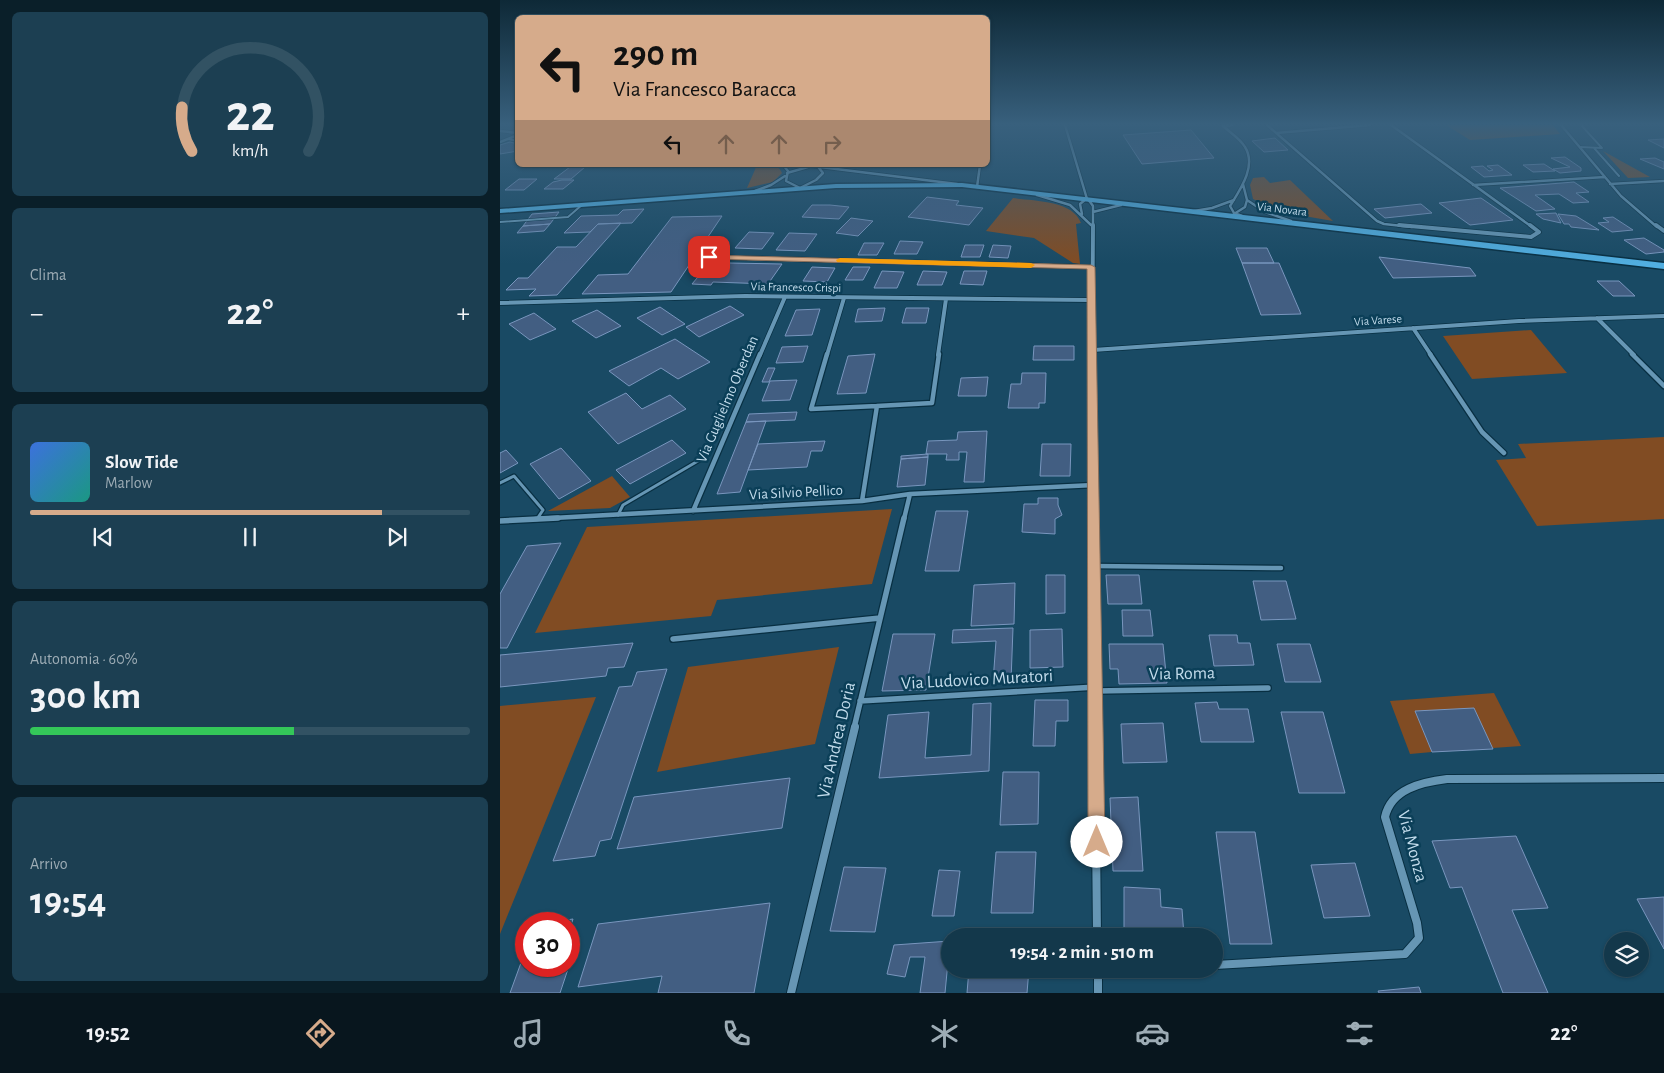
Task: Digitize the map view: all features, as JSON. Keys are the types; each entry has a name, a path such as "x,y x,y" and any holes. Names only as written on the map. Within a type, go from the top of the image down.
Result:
{"main road":[{"name":"Via Novara","path":"500,211 800,188 884,185 962,186 1664,266"},
{"name":"Via Novara","path":"1598,258 1664,274"}],"street":[{"path":"755,191 778,182 786,174 796,171"},
{"path":"786,174 788,182 800,188 816,180 823,174 822,171"},
{"path":"862,171 938,180 962,186"},
{"path":"977,187 979,171"},
{"path":"1079,171 1087,199 1092,203 1093,212 1091,225 1091,300 1093,350 1097,928"},
{"path":"1245,218 1234,214 1230,206 1243,184 1246,171"},
{"path":"1320,171 1377,221 1384,224 1470,234 1522,237 1531,237 1539,232 1454,171"},
{"path":"1600,171 1633,210 1664,232"},
{"path":"1473,185 1605,177"},
{"path":"1610,184 1664,181"},
{"path":"1224,215 1243,211 1247,200 1243,184"},
{"path":"1027,193 1065,202 1091,225"},
{"path":"1083,216 1080,204 1087,199"},
{"path":"1189,211 1212,208 1234,200"},
{"path":"1247,200 1265,212 1301,224"},
{"path":"1093,212 1107,206 1130,204"},
{"path":"1467,243 1466,238 1470,234"},
{"path":"709,257 1091,267"},
{"name":"Via Francesco Crispi","path":"500,302 684,297 1091,300"},
{"name":"Via Guglielmo Oberdan","path":"693,511 785,297"},
{"path":"844,298 811,409 932,403 946,299"},
{"name":"Via Varese","path":"1093,350 1413,328 1664,316"},
{"path":"1597,318 1664,386"},
{"path":"1413,328 1482,432 1504,453"},
{"path":"862,500 877,406"},
{"name":"Via Silvio Pellico","path":"500,521 862,500 910,494 1094,485"},
{"name":"Via Andrea Doria","path":"791,993 910,494"},
{"path":"673,639 880,618"},
{"name":"Via Roma","path":"1096,689 1268,688"},
{"name":"Via Ludovico Muratori","path":"860,701 1096,689"},
{"name":"Via Monza","path":"1223,965 1404,954 1411,949 1419,938 1418,923 1385,817 1385,808 1391,800 1418,783 1430,780 1664,778"},
{"path":"1098,978 1098,993"}],"lane":[{"path":"1616,171 1620,176"},
{"path":"500,222 568,217 583,204"},
{"path":"618,515 623,505 702,458"},
{"path":"500,483 514,476 542,510 537,519"},
{"path":"1095,566 1281,568"}],"shaded area":[{"path":"754,171 781,171 782,173 773,182 747,188"},
{"path":"1622,171 1640,171 1650,177 1628,178"},
{"path":"1264,177 1270,183 1290,180 1333,221 1281,212 1253,199 1250,185 1253,178"},
{"path":"1013,198 1052,203 1077,215 1081,223 1076,224 1080,264 1073,263 1034,238 986,231"},
{"path":"1531,330 1567,373 1472,379 1443,336"},
{"path":"1664,437 1664,519 1537,526 1496,460 1526,458 1518,444"},
{"path":"612,476 630,497 610,508 548,511"},
{"path":"892,509 872,584 717,600 711,616 535,633 587,527"},
{"path":"839,647 815,744 657,772 688,667"},
{"path":"1494,693 1521,746 1493,748 1416,712 1432,752 1410,754 1390,701"},
{"path":"596,697 500,934 500,706"}],"building":[{"path":"564,171 580,171 571,179 554,179"},
{"path":"1477,171 1507,171 1512,175 1484,177"},
{"path":"1557,171 1577,171 1560,173"},
{"path":"519,179 537,179 524,190 505,190"},
{"path":"574,180 563,189 544,189 553,182"},
{"path":"1574,182 1589,192 1576,193 1589,202 1573,203 1559,194 1535,195 1555,209 1536,211 1500,188"},
{"path":"927,197 959,201 956,205 983,208 969,225 908,217"},
{"path":"1481,198 1513,220 1470,225 1439,203"},
{"path":"1421,204 1432,213 1385,218 1374,209"},
{"path":"812,205 849,207 839,219 802,217"},
{"path":"644,209 632,223 598,224 590,232 564,233 581,216 618,215 623,210"},
{"path":"559,212 550,224 523,226 532,214"},
{"path":"1556,213 1561,223 1543,219 1536,214"},
{"path":"1558,214 1576,216 1599,230 1571,227 1569,224 1564,224"},
{"path":"722,216 671,292 582,294 598,275 628,274 672,217"},
{"path":"1613,217 1633,230 1612,232 1598,223 1609,222 1603,218"},
{"path":"851,218 873,221 858,236 836,233"},
{"path":"621,223 557,295 529,296 536,289 506,290 518,278 528,278 557,247 576,247 598,224"},
{"path":"550,224 544,231 517,233 523,226"},
{"path":"749,232 774,233 762,249 735,248"},
{"path":"789,233 817,234 805,251 776,250"},
{"path":"1644,238 1664,250 1664,252 1646,254 1624,240"},
{"path":"900,241 923,242 917,254 894,254"},
{"path":"864,243 884,243 877,255 858,255"},
{"path":"965,245 984,245 980,257 961,257"},
{"path":"993,245 1011,246 1008,258 989,257"},
{"path":"1236,248 1267,248 1274,263 1242,263"},
{"path":"1379,257 1470,268 1476,276 1393,278"},
{"path":"730,263 782,264 768,284 713,282 711,285 692,284 708,265 727,266"},
{"path":"1242,263 1279,263 1301,314 1261,315"},
{"path":"812,267 835,268 827,282 803,281"},
{"path":"853,267 870,267 863,280 845,280"},
{"path":"882,271 904,272 897,288 874,288"},
{"path":"923,271 947,272 942,285 917,285"},
{"path":"964,271 987,271 983,285 960,284"},
{"path":"1597,281 1619,281 1635,296 1613,296"},
{"path":"730,306 744,315 699,337 686,327"},
{"path":"660,307 685,324 662,335 637,318"},
{"path":"885,308 882,321 855,322 858,309"},
{"path":"906,308 929,308 926,323 902,323"},
{"path":"820,309 812,335 785,336 796,310"},
{"path":"597,310 621,326 596,338 572,321"},
{"path":"534,313 556,329 530,340 509,324"},
{"path":"675,339 710,362 678,379 661,368 629,386 609,371"},
{"path":"808,346 803,362 776,363 782,347"},
{"path":"1034,346 1074,346 1074,360 1033,360"},
{"path":"875,354 866,393 837,394 848,356"},
{"path":"768,368 775,368 769,382 762,382"},
{"path":"1022,373 1046,373 1045,403 1039,403 1039,408 1008,408 1011,384 1021,384"},
{"path":"988,377 986,396 958,396 961,378"},
{"path":"797,380 790,400 762,401 770,381"},
{"path":"626,393 642,409 670,395 686,409 618,444 588,412"},
{"path":"797,412 795,420 746,422 749,414"},
{"path":"766,421 740,492 717,494 746,422"},
{"path":"987,431 984,482 964,482 967,452 959,452 959,460 946,460 947,454 926,454 928,441 957,440 958,432"},
{"path":"672,440 686,453 630,484 616,470"},
{"path":"825,441 822,451 811,451 807,467 748,470 758,444"},
{"path":"1042,444 1071,444 1070,476 1040,476"},
{"path":"561,448 591,481 559,499 530,464"},
{"path":"506,450 518,463 500,473 500,453"},
{"path":"928,454 928,457 901,459 901,456"},
{"path":"928,457 925,485 897,487 901,459"},
{"path":"1038,498 1058,498 1058,505 1062,515 1055,519 1055,534 1022,532 1024,504 1038,504"},
{"path":"936,511 968,511 959,571 925,571"},
{"path":"561,543 507,648 500,648 500,594 527,546"},
{"path":"1046,575 1065,575 1065,613 1046,614"},
{"path":"1106,575 1139,575 1142,604 1108,604"},
{"path":"1253,581 1286,581 1296,619 1261,620"},
{"path":"1015,583 1014,624 971,626 974,585"},
{"path":"1122,610 1150,610 1153,636 1123,636"},
{"path":"1013,628 1011,681 993,682 996,641 952,643 953,630"},
{"path":"1062,629 1063,667 1030,668 1030,630"},
{"path":"893,634 935,634 926,690 882,691"},
{"path":"1209,635 1237,635 1238,643 1250,643 1254,665 1214,666"},
{"path":"633,643 624,667 608,668 606,676 500,687 500,655"},
{"path":"1109,644 1163,644 1167,683 1119,684 1118,669 1110,669"},
{"path":"1277,644 1310,644 1321,682 1285,682"},
{"path":"667,669 611,839 600,841 595,856 553,861 619,687 632,686 637,672"},
{"path":"1035,700 1068,700 1068,721 1056,721 1055,746 1033,746"},
{"path":"1217,702 1219,709 1248,709 1254,742 1201,742 1195,703"},
{"path":"991,703 989,771 879,778 888,715 929,712 925,758 971,755 973,704"},
{"path":"1474,708 1493,749 1432,752 1415,711"},
{"path":"1281,712 1323,712 1345,793 1299,793"},
{"path":"1163,723 1167,762 1123,763 1121,724"},
{"path":"1003,772 1039,772 1038,824 1000,825"},
{"path":"790,778 782,828 617,849 634,797"},
{"path":"1138,797 1143,871 1113,871 1110,798"},
{"path":"1216,832 1255,832 1272,944 1230,944"},
{"path":"1516,836 1548,908 1512,910 1548,993 1503,993 1462,887 1450,888 1432,841"},
{"path":"996,852 1036,852 1033,913 991,913"},
{"path":"1355,863 1370,916 1324,918 1311,865"},
{"path":"844,867 886,868 875,932 830,931"},
{"path":"939,870 960,871 954,916 932,916"},
{"path":"1124,887 1160,889 1161,907 1182,909 1183,928 1124,928"},
{"path":"1664,897 1664,949 1637,899"},
{"path":"770,903 754,993 658,993 662,976 578,987 598,924"},
{"path":"941,942 941,978 946,978 945,993 920,993 925,957 910,957 905,977 887,974 894,945"},
{"path":"516,977 565,977 560,993 510,993"},
{"path":"968,978 1028,978 1027,993 967,993"},
{"path":"1419,987 1421,993 1379,993 1378,991"}],"slow traffic":[{"path":"840,260 1031,265"}],"route":[{"path":"709,257 1091,267 1094,389 1097,842"}]}
